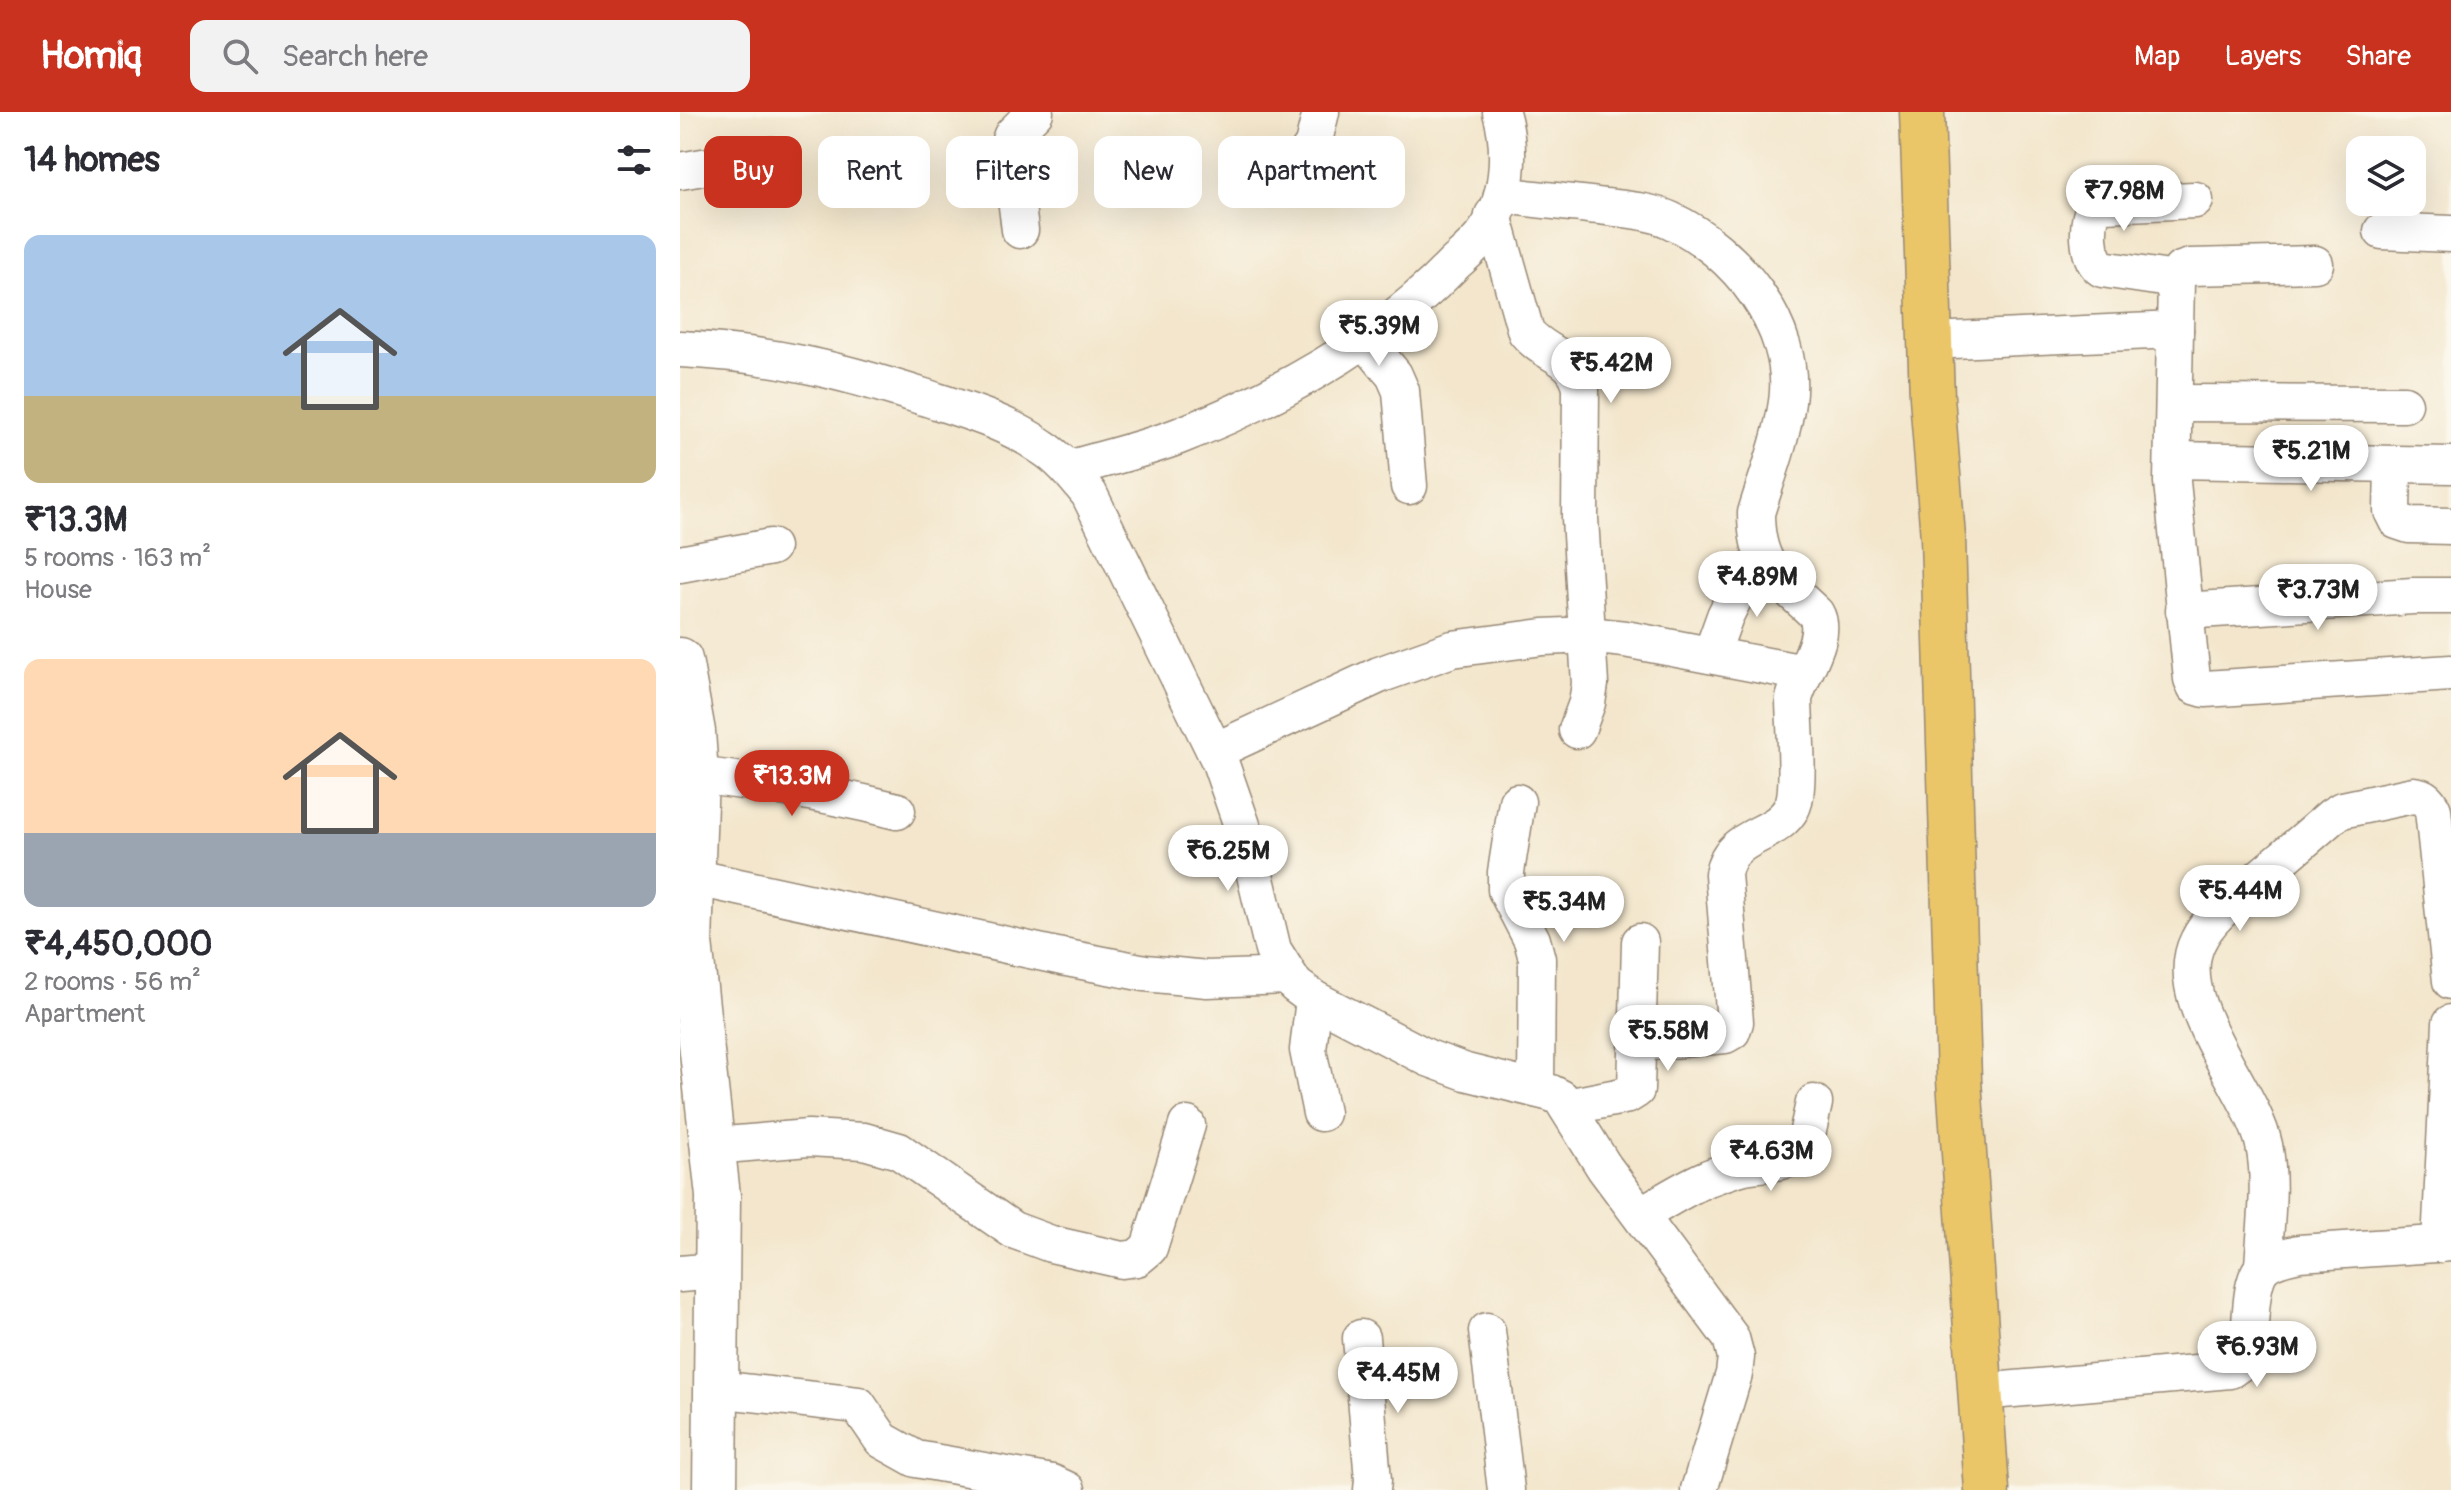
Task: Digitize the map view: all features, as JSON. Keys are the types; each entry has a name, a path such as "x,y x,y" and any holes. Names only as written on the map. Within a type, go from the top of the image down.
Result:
{"highway":[{"path":"1922,112 1930,341 1943,538 1959,1080 1987,1490"}],"street":[{"path":"1020,230 1009,143 1012,135 1035,112"},
{"path":"1315,136 1321,112"},
{"path":"1069,469 1178,436 1283,388 1366,341 1428,292 1485,233 1498,205 1507,171 1506,129 1501,112"},
{"path":"680,171 704,167"},
{"path":"2176,280 2102,269 2094,263 2090,253 2091,213 2095,206 2104,204 2195,200"},
{"path":"1498,205 1632,210 1668,219 1715,246 1769,309 1782,340 1788,371 1788,401 1756,513 1756,532 1763,561 1821,622 1821,633 1794,699 1793,806 1782,819 1736,847 1725,859 1723,874 1735,1022 1732,1031 1725,1035 1639,1043"},
{"path":"1498,205 1526,332 1533,341 1571,364 1578,374 1581,387 1580,518 1590,684 1577,730"},
{"path":"2382,231 2451,234"},
{"path":"2315,264 2190,267 2181,270 2176,280 2172,482 2192,679 2200,689 2451,673"},
{"path":"1930,341 2175,330"},
{"path":"1366,341 1394,375 1401,391 1409,486"},
{"path":"680,349 738,352 813,365 890,386 981,415 1041,446 1069,469 1089,494 1215,751 1246,837 1273,950 1301,988 1308,1050 1321,1113"},
{"path":"2174,403 2404,404"},
{"path":"2173,460 2451,465"},
{"path":"2393,465 2392,511 2397,521 2409,525 2451,526"},
{"path":"680,564 771,547"},
{"path":"1711,655 1735,596 1763,561"},
{"path":"2184,611 2451,596"},
{"path":"1215,751 1379,675 1452,649 1543,637 1588,635 1625,639 1804,673"},
{"path":"680,660 693,732 696,775 692,877 685,924 718,1196 699,1272 716,1389 715,1490"},
{"path":"696,775 787,786 897,811"},
{"path":"1980,1392 2230,1370 2247,1358 2255,1282 2263,1267 2267,1175 2264,1144 2255,1120 2197,1006 2191,968 2197,942 2217,914 2342,810 2421,796 2429,801 2433,810 2451,981"},
{"path":"1517,802 1506,890 1532,940 1537,959 1552,1098 1731,1338 1736,1357 1734,1374 1699,1490"},
{"path":"692,877 1145,973 1301,988 1428,1058 1552,1098 1628,1095 1636,1090 1640,942"},
{"path":"2263,1267 2278,1258 2299,1253 2445,1243 2451,1023"},
{"path":"1641,1215 1681,1190 1709,1178 1741,1167 1799,1155 1804,1149 1814,1103"},
{"path":"713,1146 808,1138 864,1141 899,1151 1013,1230 1051,1244 1122,1260 1137,1258 1149,1248 1187,1125"},
{"path":"1487,1331 1506,1490"},
{"path":"1361,1338 1372,1490"},
{"path":"716,1389 858,1405 882,1440 916,1459 1052,1483 1067,1490"}]}
